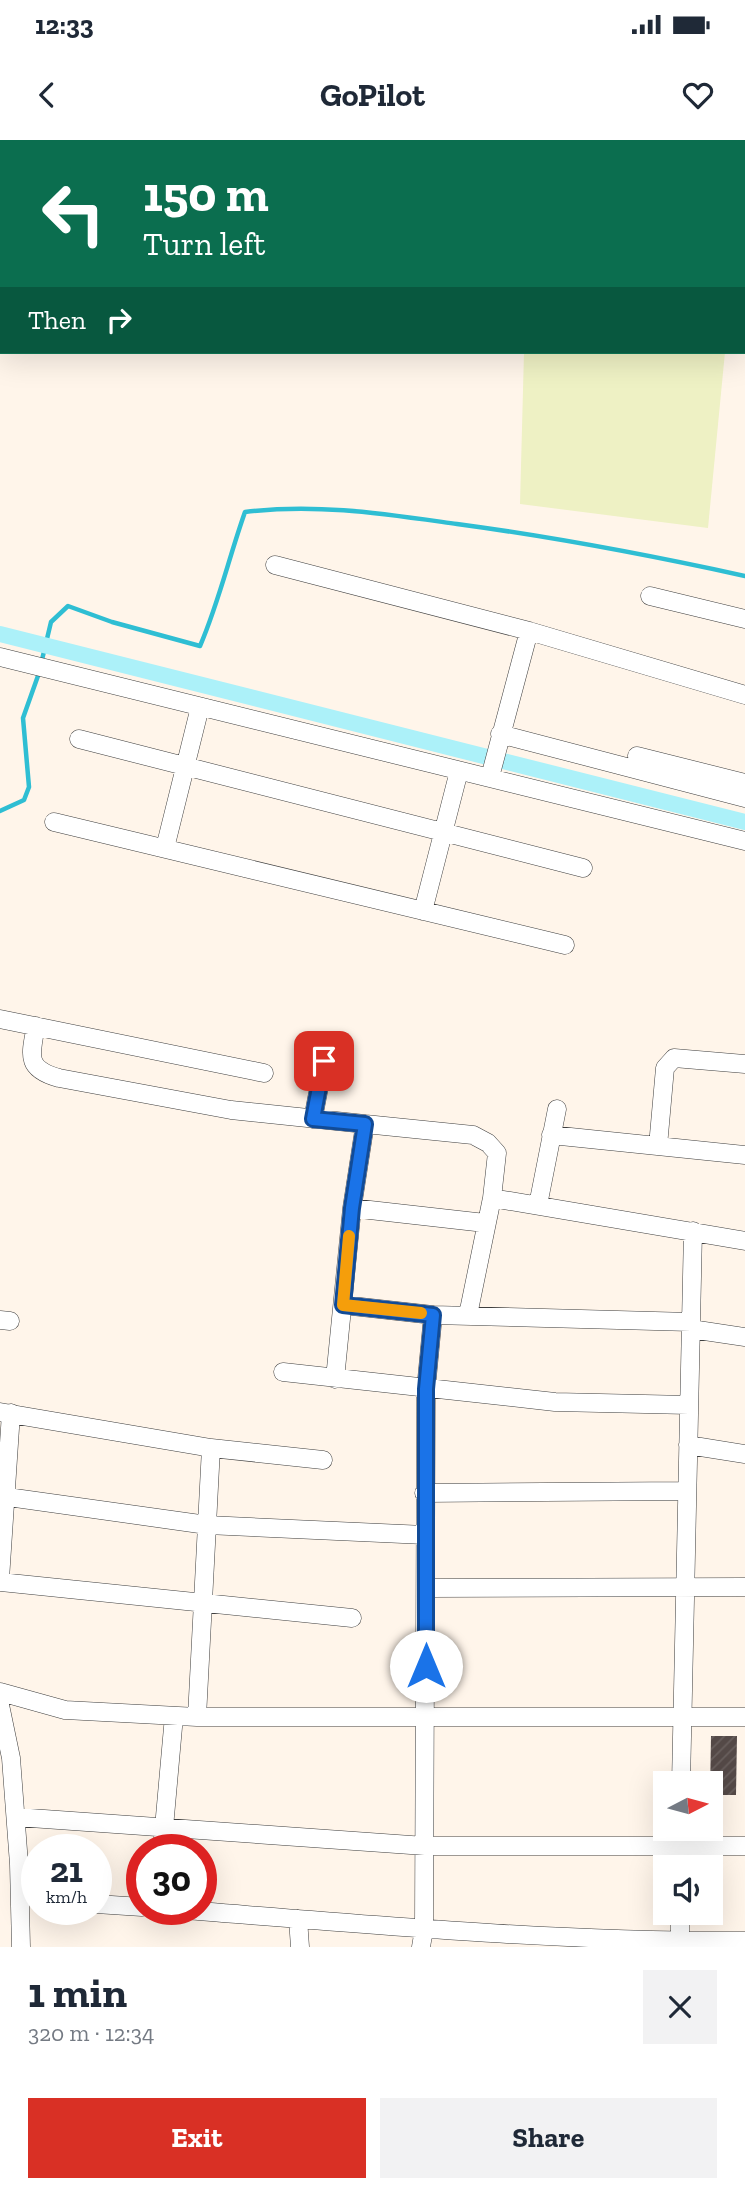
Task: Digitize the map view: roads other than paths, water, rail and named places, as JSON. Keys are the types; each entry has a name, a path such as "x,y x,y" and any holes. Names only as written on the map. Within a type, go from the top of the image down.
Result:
{"street":[{"path":"275,565 529,631 745,695"},
{"path":"650,596 745,619"},
{"path":"491,772 529,631"},
{"path":"0,657 459,771 491,772 745,841"},
{"path":"165,848 200,707"},
{"path":"79,739 583,868"},
{"path":"499,739 745,798"},
{"path":"637,756 745,783"},
{"path":"424,911 459,771"},
{"path":"54,822 565,945"},
{"path":"0,1019 264,1073"},
{"path":"36,1027 32,1060 37,1069 47,1075 231,1111 472,1135 488,1143 497,1153 492,1198 468,1315"},
{"path":"658,1146 665,1068 674,1058 745,1064"},
{"path":"313,1119 324,1061"},
{"path":"538,1206 557,1109"},
{"path":"335,1379 352,1208 365,1124"},
{"path":"551,1135 745,1155"},
{"path":"492,1198 745,1241"},
{"path":"352,1208 485,1223"},
{"path":"681,1771 693,1231"},
{"path":"343,1305 433,1315 691,1326 745,1337"},
{"path":"421,1947 424,1928 426,1719 424,1493 426,1389 433,1315"},
{"path":"283,1372 555,1402 689,1405"},
{"path":"323,1460 211,1448 6,1413 0,1581 352,1618"},
{"path":"688,1445 745,1454"},
{"path":"197,1717 211,1448"},
{"path":"424,1493 687,1491"},
{"path":"2,1497 207,1525 425,1535"},
{"path":"426,1588 745,1587"},
{"path":"0,1692 65,1710 197,1717 745,1717"},
{"path":"0,1706 12,1758 16,1817 8,1837 21,1876"},
{"path":"164,1834 174,1716"},
{"path":"16,1817 425,1846 745,1846"},
{"path":"681,1841 681,1855"},
{"path":"217,1913 680,1944 745,1941"},
{"path":"298,1919 300,1947"},
{"path":"21,1947 25,1925"},
{"path":"680,1925 680,1944"}],"waterway":[{"path":"41,664 51,622 68,606 112,622 200,646 245,512 325,509 404,517 565,541 745,576"},
{"path":"0,634 745,822"},
{"path":"0,811 24,800 29,787 23,718 39,673"}]}
